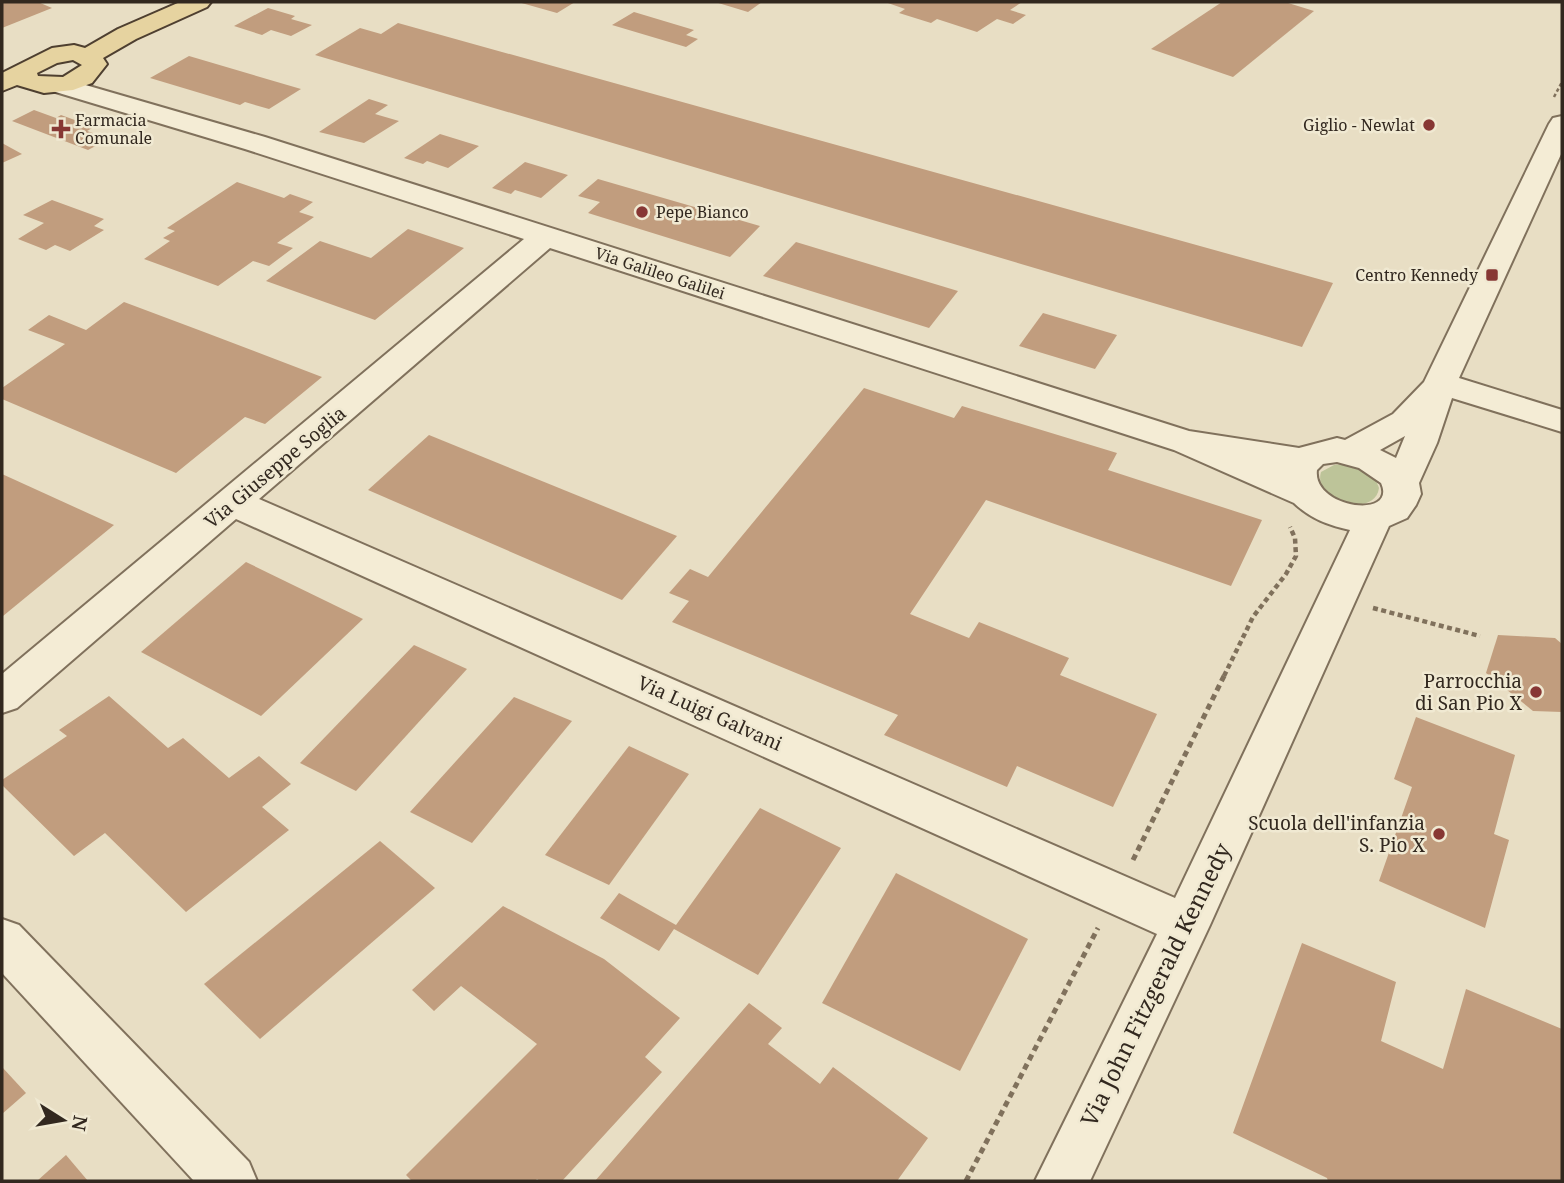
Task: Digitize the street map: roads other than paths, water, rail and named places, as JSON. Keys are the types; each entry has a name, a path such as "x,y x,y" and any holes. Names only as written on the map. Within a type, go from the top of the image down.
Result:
{"main road":[{"path":"29,81 34,63 127,34 198,2"},
{"path":"2,93 29,81 80,79 91,63 127,34"},
{"path":"55,55 78,54 91,63"}],"street":[{"name":"Via Galileo Galilei","path":"91,63 106,87 134,106"},
{"name":"Via Galileo Galilei","path":"29,81 134,106 1186,442 1298,491"},
{"path":"1400,485 1420,443 1440,383 1556,115"},
{"name":"Via Giuseppe Soglia","path":"2,697 546,236"},
{"path":"1440,383 1562,421"},
{"path":"1351,451 1405,422 1440,383"},
{"path":"1323,451 1351,451 1381,464 1400,485 1402,496 1398,506 1388,514 1362,519 1322,509 1298,491 1323,451"},
{"name":"Via Luigi Galvani","path":"233,503 1186,925"},
{"name":"Via John Fitzgerald Kennedy","path":"1335,514 1339,598"},
{"name":"Via John Fitzgerald Kennedy","path":"1062,1181 1186,925 1374,518"},
{"path":"2,940 230,1181"}],"place":[{"name":"Giglio - Newlat","path":"1429,125"},
{"name":"Farmacia Comunale","path":"61,129"},
{"name":"Pepe Bianco","path":"642,212"},
{"name":"Centro Kennedy","path":"1492,275"},
{"name":"Parrocchia di San Pio X","path":"1536,692"},
{"name":"Scuola dell'infanzia S. Pio X","path":"1439,834"}]}
